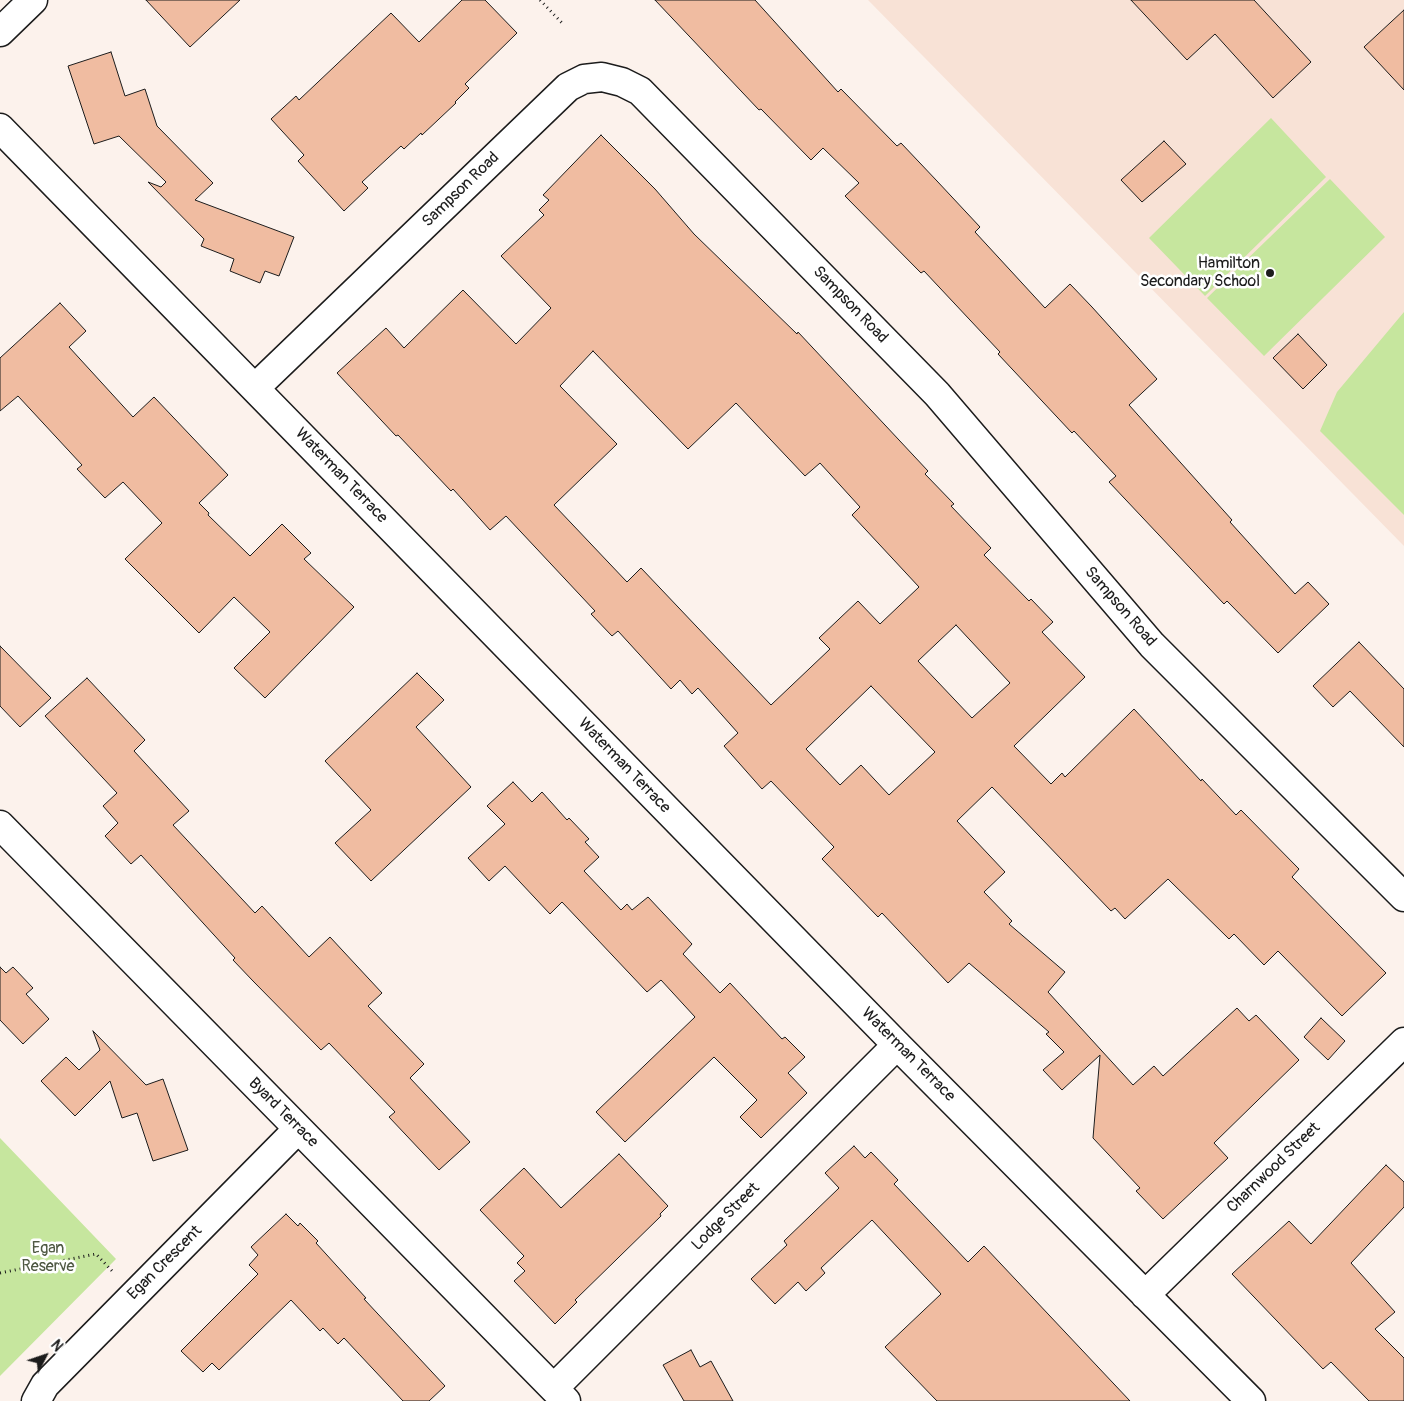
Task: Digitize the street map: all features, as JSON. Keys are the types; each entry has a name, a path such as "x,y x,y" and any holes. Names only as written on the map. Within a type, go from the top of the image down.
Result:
{"street":[{"path":"0,32 33,0"},
{"name":"Sampson Road","path":"255,388 568,87 584,79 597,78 622,82 640,91 937,394 1152,645 1404,897"},
{"name":"Waterman Terrace","path":"0,128 897,1045 1251,1401"},
{"name":"Byard Terrace","path":"0,825 560,1395"},
{"name":"Charnwood Street","path":"1145,1295 1404,1042"},
{"name":"Lodge Street","path":"560,1395 897,1045"},
{"name":"Egan Crescent","path":"36,1401 45,1385 298,1129"}],"path":[{"path":"540,0 563,24"},
{"path":"0,1273 96,1254 134,1294"}],"shaded area":[{"name":"Hamilton Secondary School","path":"868,0 1404,0 1404,546"}],"green space":[{"path":"1271,118 1326,177 1205,296 1149,238"},
{"path":"1330,179 1385,237 1264,356 1207,298"},
{"path":"1404,312 1404,515 1320,431 1337,392"},
{"name":"Egan Reserve","path":"0,1138 116,1259 0,1376"}],"building":[{"path":"146,0 240,0 190,47"},
{"path":"462,0 485,0 517,33 465,84 469,88 456,103 422,135 421,133 404,149 401,146 362,182 368,188 344,211 298,161 304,155 271,119 296,96 299,100 391,13 419,42"},
{"path":"655,0 755,0 838,92 841,89 897,146 901,143 937,181 980,227 975,232 1045,308 1070,284 1092,307 1157,379 1129,405 1295,594 1308,582 1329,604 1278,653 1227,601 1224,604 1109,482 1116,476 1074,431 1072,433 998,354 1000,352 924,271 921,273 845,196 859,183 823,148 811,160 761,109 759,110"},
{"path":"1131,0 1254,0 1311,62 1273,98 1215,34 1187,60"},
{"path":"1404,10 1404,90 1364,47"},
{"path":"111,52 125,96 145,89 157,126 213,183 195,200 294,237 279,276 265,271 260,283 230,271 234,259 201,246 204,239 148,182 161,187 166,182 119,136 94,144 68,66"},
{"path":"601,135 655,189 694,234 797,334 798,332 928,471 925,474 954,504 951,506 991,548 984,555 1029,601 1031,599 1053,622 1042,632 1085,677 1014,746 1051,784 1062,773 1065,777 1134,709 1201,781 1202,779 1236,815 1241,810 1299,869 1292,877 1386,973 1342,1016 1278,951 1264,965 1234,934 1229,939 1168,879 1125,919 1115,908 1111,911 992,787 957,821 1005,872 984,892 1012,921 1009,924 1065,972 1048,992 1133,1085 1154,1066 1163,1076 1237,1008 1249,1021 1256,1015 1299,1060 1214,1143 1228,1158 1163,1219 1136,1191 1140,1188 1093,1138 1100,1055 1062,1090 1043,1070 1064,1052 1046,1034 1049,1032 969,963 948,983 882,913 878,917 822,859 834,847 771,781 762,789 724,746 738,733 698,688 692,694 680,680 671,689 618,631 612,636 591,614 595,611 506,516 490,530 453,489 451,491 337,373 386,328 404,348 463,290 516,344 551,308 501,256 544,215 539,210 549,200 543,195","holes":["593,351 688,449 736,403 805,476 820,463 860,507 852,515 919,587 880,624 858,601 819,638 830,649 771,705 641,568 627,582 554,505 617,444 560,386","956,625 1010,683 972,718 918,661","871,686 935,752 889,795 861,765 840,785 806,749"]},
{"path":"1164,141 1186,164 1142,202 1121,180"},
{"path":"60,303 86,331 69,347 133,417 154,397 228,475 199,503 209,513 208,515 250,556 282,524 311,553 304,559 354,607 265,698 234,668 270,632 234,597 199,633 125,559 162,523 123,482 105,498 77,469 82,465 18,396 0,411 0,358"},
{"path":"1298,334 1327,365 1303,389 1273,358"},
{"path":"1359,642 1404,689 1404,747 1350,691 1333,707 1313,686"},
{"path":"0,646 51,698 20,727 0,706"},
{"path":"417,673 444,700 416,727 471,787 371,881 335,843 371,810 325,761"},
{"path":"87,678 145,740 134,751 189,811 173,825 255,913 262,906 309,957 330,937 382,993 368,1006 424,1064 410,1078 470,1142 439,1170 389,1117 395,1112 329,1043 321,1050 233,960 235,958 141,855 131,864 105,836 118,823 103,806 117,793 45,716"},
{"path":"513,782 532,802 542,792 567,820 569,818 589,839 585,842 599,857 584,871 621,910 627,904 632,910 648,897 692,944 683,954 720,993 730,983 782,1039 785,1037 805,1057 788,1073 807,1093 761,1138 740,1117 757,1100 714,1057 625,1142 596,1112 695,1017 661,980 647,992 562,902 550,914 505,866 489,881 468,858 505,824 487,806"},
{"path":"0,967 6,973 13,967 33,988 26,994 49,1019 23,1044 0,1020"},
{"path":"1321,1018 1345,1041 1328,1060 1304,1037"},
{"path":"93,1031 146,1085 163,1079 188,1150 153,1161 137,1113 122,1118 110,1081 75,1116 41,1081 66,1057 79,1070 100,1050"},
{"path":"854,1146 865,1158 871,1152 898,1180 894,1184 968,1262 984,1246 1130,1401 937,1401 885,1347 941,1294 872,1220 821,1268 825,1273 806,1291 798,1282 775,1304 751,1279 787,1245 784,1241 839,1188 825,1173"},
{"path":"619,1154 668,1206 660,1214 661,1216 575,1300 577,1302 555,1324 514,1281 525,1271 517,1263 524,1256 480,1210 524,1168 561,1208"},
{"path":"1386,1165 1404,1182 1404,1207 1351,1263 1395,1312 1375,1329 1404,1358 1404,1401 1369,1401 1331,1362 1323,1369 1232,1274 1289,1221 1311,1244"},
{"path":"286,1214 298,1226 300,1223 318,1241 316,1243 366,1298 364,1299 445,1386 429,1401 403,1401 344,1338 338,1344 323,1328 320,1331 291,1300 219,1370 212,1363 203,1372 181,1351 258,1274 249,1265 258,1255 251,1247"},
{"path":"691,1350 700,1367 711,1361 733,1401 684,1401 663,1365"}],"place":[{"name":"Hamilton Secondary School","path":"1270,273"}]}
